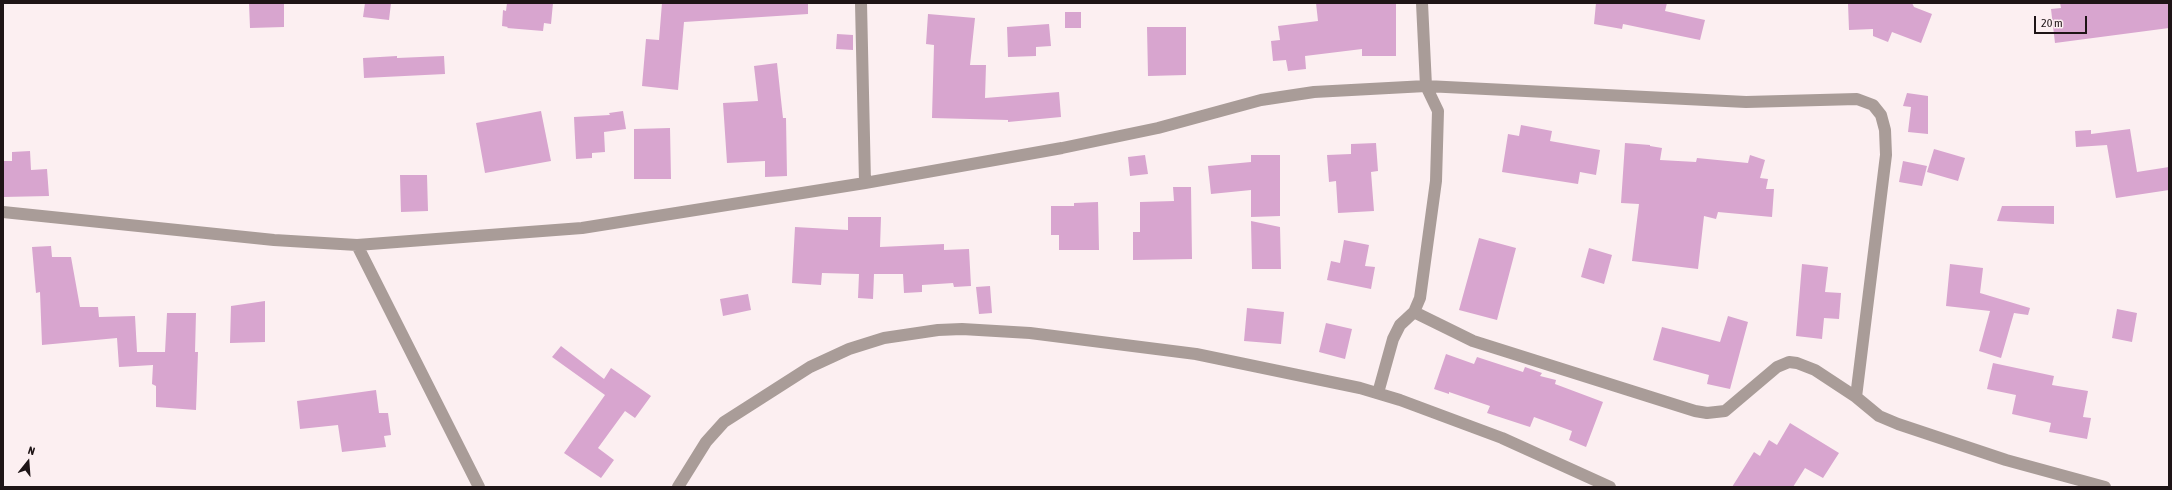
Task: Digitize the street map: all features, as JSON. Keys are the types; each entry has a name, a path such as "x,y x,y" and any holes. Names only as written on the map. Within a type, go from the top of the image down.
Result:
{"street":[{"path":"861,3 865,183"},
{"path":"1378,393 1393,339 1400,325 1414,312 1421,292 1436,167 1438,112 1426,86 1422,3"},
{"path":"3,212 274,240 357,245 582,228 865,183 1062,148 1144,131 1261,100 1314,92 1426,86 1746,102 1853,99 1867,101 1873,105 1883,120 1886,155 1856,397"},
{"path":"357,245 479,487"},
{"path":"1414,312 1473,340 1695,411 1707,413 1725,411 1778,368 1790,362 1797,363 1815,370 1856,397 1879,416 1898,424 2006,460 2105,487"},
{"path":"678,487 706,442 724,422 810,367 849,349 884,338 914,332 962,329 1030,333 1196,354 1378,393 1502,438 1610,487"}],"building":[{"path":"249,3 284,3 284,27 250,28"},
{"path":"365,3 391,3 389,20 363,17"},
{"path":"507,3 553,3 551,24 544,23 543,31 507,28 508,27 502,26 503,10 506,11"},
{"path":"662,3 808,3 808,14 684,22 678,90 642,86 646,39 659,40"},
{"path":"1316,3 1396,3 1396,56 1362,56 1362,49 1305,56 1306,69 1288,71 1286,60 1273,61 1271,41 1280,40 1278,26 1318,21"},
{"path":"1596,3 1667,3 1665,11 1705,20 1700,40 1623,24 1622,29 1594,24"},
{"path":"1848,3 1912,3 1914,7 1932,14 1921,43 1892,32 1888,42 1873,36 1873,29 1849,30"},
{"path":"2060,3 2169,3 2169,28 2055,43 2051,9 2061,8"},
{"path":"1065,12 1081,12 1081,28 1065,28"},
{"path":"928,14 975,18 970,65 986,65 985,98 1059,92 1061,117 1008,122 1008,120 932,118 934,45 926,44"},
{"path":"1049,24 1051,46 1036,47 1036,56 1008,57 1007,27"},
{"path":"1147,27 1186,27 1186,75 1148,76"},
{"path":"837,34 853,35 853,50 836,49"},
{"path":"397,56 397,58 444,56 445,74 364,78 363,58"},
{"path":"777,63 783,118 786,118 787,176 765,177 765,161 727,163 723,103 758,101 754,66"},
{"path":"1907,93 1928,96 1928,134 1908,132 1911,107 1903,106"},
{"path":"541,111 551,161 485,173 476,123"},
{"path":"623,111 626,129 604,132 605,152 592,153 592,158 576,159 574,117 610,115 609,113"},
{"path":"1521,125 1552,131 1550,141 1600,150 1596,175 1580,172 1578,184 1502,172 1508,134 1519,136"},
{"path":"670,128 671,179 634,179 634,129"},
{"path":"2130,129 2137,172 2169,167 2169,190 2116,198 2107,145 2076,147 2075,131 2091,130 2091,134"},
{"path":"1376,143 1378,171 1371,172 1374,211 1338,213 1336,181 1329,182 1327,155 1351,154 1351,144"},
{"path":"1625,143 1650,145 1662,148 1660,160 1696,162 1697,158 1748,163 1750,155 1765,160 1760,178 1768,179 1766,189 1774,189 1772,217 1718,212 1716,219 1704,216 1698,269 1632,261 1639,204 1621,203"},
{"path":"1934,149 1965,158 1958,181 1927,172"},
{"path":"30,151 31,170 47,169 49,196 3,197 3,161 12,161 12,152"},
{"path":"1145,155 1148,174 1130,176 1128,157"},
{"path":"1251,155 1280,155 1280,216 1251,217 1251,190 1211,194 1208,166 1251,162"},
{"path":"1903,161 1927,166 1922,186 1899,182"},
{"path":"400,175 427,175 428,211 401,212"},
{"path":"1173,187 1191,187 1192,259 1133,260 1133,232 1140,232 1140,202 1174,201"},
{"path":"1098,202 1099,250 1059,250 1059,235 1051,235 1051,206 1074,206 1074,203"},
{"path":"2002,206 2054,206 2054,224 1997,221"},
{"path":"848,217 881,217 880,247 944,244 944,250 969,249 971,286 954,287 953,283 922,285 922,292 904,293 903,274 874,274 873,299 858,298 859,274 822,273 821,285 792,283 795,227 848,230"},
{"path":"1251,221 1280,227 1281,269 1252,269"},
{"path":"1479,238 1516,248 1497,320 1459,310"},
{"path":"1344,240 1369,245 1365,266 1375,267 1371,289 1327,280 1331,261 1340,263"},
{"path":"51,246 52,257 71,257 80,307 98,307 99,317 135,316 137,352 165,352 167,313 196,313 195,352 198,352 196,410 156,407 156,386 152,384 153,365 119,367 117,338 42,345 40,292 36,293 32,247"},
{"path":"1589,248 1612,255 1604,284 1581,277"},
{"path":"1802,264 1828,267 1825,292 1841,293 1839,319 1824,318 1822,339 1796,336"},
{"path":"1950,264 1983,268 1980,293 2030,308 2028,315 2014,313 2001,358 1979,351 1990,311 1946,306"},
{"path":"990,286 992,313 979,314 976,287"},
{"path":"748,294 751,310 723,316 720,299"},
{"path":"265,301 265,342 230,343 231,306"},
{"path":"1247,308 1284,312 1281,344 1244,341"},
{"path":"2117,309 2137,313 2132,342 2112,338"},
{"path":"1728,316 1748,322 1730,389 1707,384 1709,375 1653,360 1662,327 1720,342"},
{"path":"1326,323 1352,329 1345,359 1319,352"},
{"path":"561,346 604,379 611,368 651,396 635,418 625,411 598,448 614,460 601,478 564,453 605,395 552,357"},
{"path":"1446,354 1474,364 1477,357 1523,372 1525,367 1542,373 1540,376 1556,380 1555,384 1603,402 1586,447 1569,440 1572,431 1534,417 1530,427 1487,413 1490,406 1449,392 1449,394 1434,389"},
{"path":"1993,363 2054,376 2052,385 2088,391 2083,417 2091,418 2087,439 2049,432 2051,423 2012,414 2016,395 1987,389"},
{"path":"376,390 379,413 388,413 391,435 384,436 386,447 342,452 338,425 300,429 297,401"},
{"path":"1790,423 1839,453 1823,478 1805,468 1793,487 1732,487 1754,452 1760,456 1769,440 1777,445"}]}
